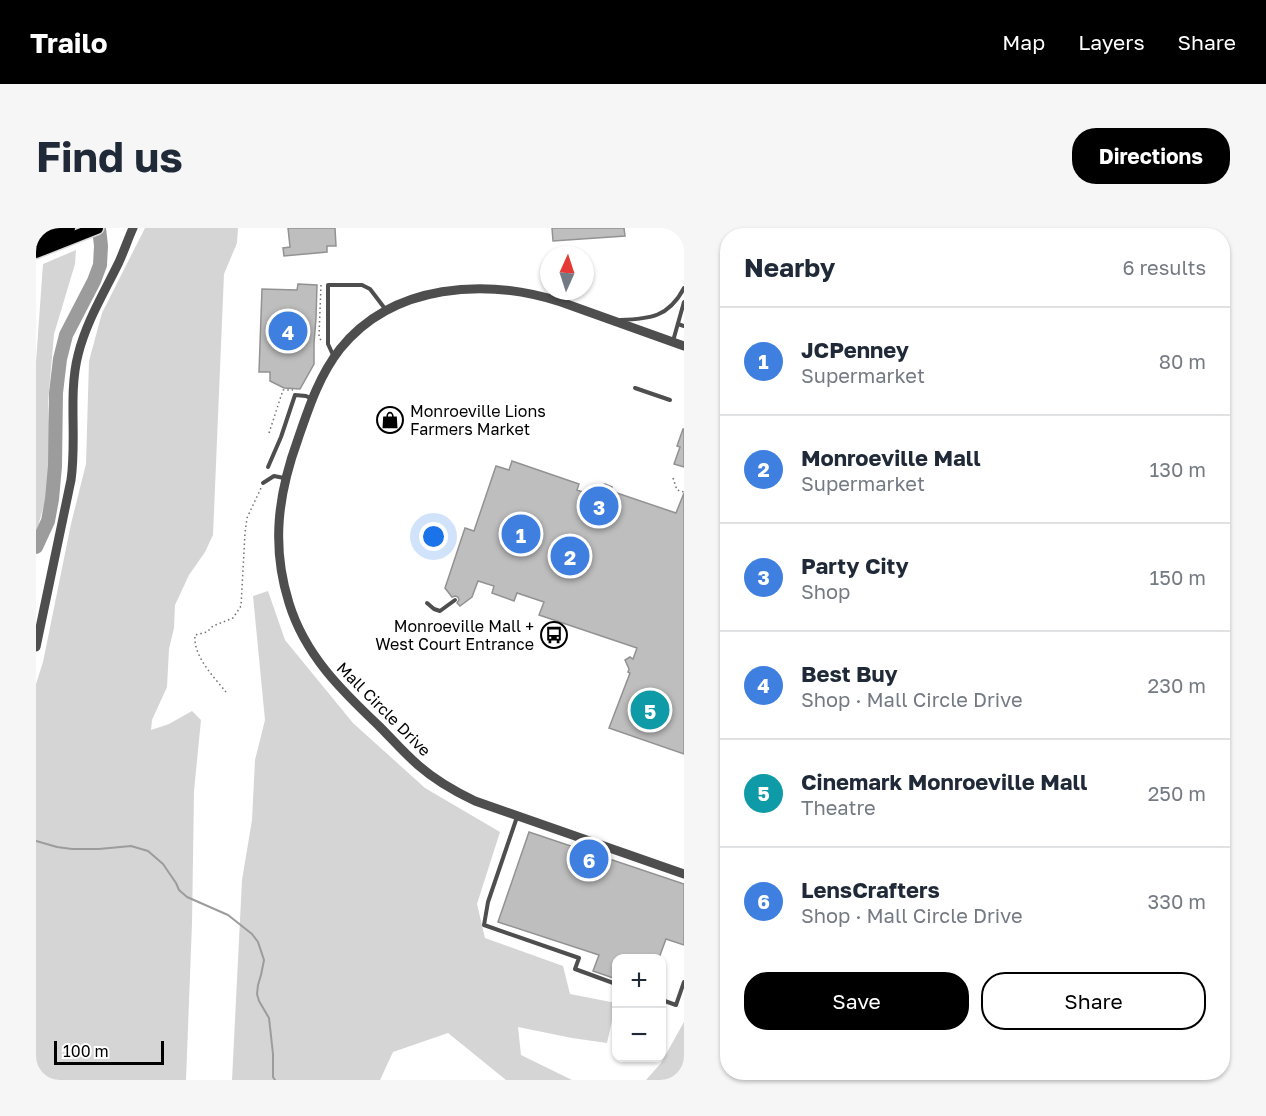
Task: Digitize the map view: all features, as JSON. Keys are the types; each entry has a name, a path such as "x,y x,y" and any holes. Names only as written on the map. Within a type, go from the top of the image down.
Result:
{"highway":[{"path":"36,241 69,228"},
{"path":"36,252 97,228"}],"street":[{"path":"36,647 71,480 74,453 74,378 78,355 88,326 133,228"},
{"name":"Mall Circle Drive","path":"684,346 546,297 496,289 462,289 440,292 387,310 348,340 320,381 285,479 278,526 284,585 293,616 304,638 315,656 344,692 418,765 433,777 475,801 684,874"}],"lane":[{"path":"334,358 328,344 328,285 362,285 370,289 387,310"},
{"path":"612,320 641,319 658,315 672,305 684,288"},
{"path":"673,342 684,302"},
{"path":"678,324 684,326"},
{"path":"635,388 670,400"},
{"path":"268,467 295,395 312,399"},
{"path":"263,483 274,476 285,479"},
{"path":"428,603 440,611 455,600"},
{"path":"517,816 488,902 484,925 579,958 575,969 612,983"},
{"path":"666,1001 676,1005 684,982"}],"path":[{"path":"321,285 319,336 323,346"},
{"path":"269,433 283,390 294,390"},
{"path":"673,478 677,490 684,492"},
{"path":"226,692 204,665 194,641 195,634 207,632 213,626 233,618 241,606 247,518 263,483"}],"shaded area":[{"path":"145,228 238,228 237,243 224,274 213,535 205,552 189,575 175,605 167,687 152,720 151,730 169,724 192,711 201,720 194,791 186,1080 36,1080 36,684 43,662 71,524 86,464 89,361 102,313"},
{"path":"76,250 75,264 54,334 48,403 50,448 46,497 36,534 36,362 43,264"},
{"path":"268,591 285,640 353,723 425,788 500,832 477,904 485,938 563,966 570,994 612,1002 612,1021 607,1043 518,1027 521,1055 572,1080 506,1080 448,1033 393,1052 380,1080 232,1080 242,880 252,820 255,760 265,720 253,596"},
{"path":"684,1022 684,1080 646,1080 662,1062 666,1062 666,1054"}],"building":[{"path":"288,228 335,228 336,246 327,246 327,252 284,256 283,248 290,247"},
{"path":"552,228 624,228 625,236 553,241"},
{"path":"298,284 317,285 314,364 300,389 284,388 270,381 270,372 259,372 262,289 297,290"},
{"path":"684,429 684,467 674,464"},
{"path":"512,461 579,484 577,490 591,495 594,488 605,484 612,487 611,491 676,513 684,493 684,754 609,728 630,673 625,660 630,657 633,659 637,648 539,615 544,602 517,593 514,601 492,593 494,586 478,581 472,597 460,606 457,603 458,597 452,597 445,588 465,528 474,531 496,466 509,470"},
{"path":"529,832 684,884 684,945 666,939 660,954 612,954 612,978 593,971 599,955 498,922"}],"waterway":[{"path":"36,547 48,521 52,499 56,393 60,359 66,335 100,265 99,228"},
{"path":"36,841 72,849 131,846 148,851 163,864 179,890 187,897 228,915 252,934 258,942 264,960 257,994 269,1018 275,1080"}],"place":[{"name":"Best Buy","path":"288,331"},
{"name":"Monroeville Lions Farmers Market","path":"390,420"},
{"name":"Party City","path":"599,506"},
{"name":"JCPenney","path":"521,534"},
{"name":"Monroeville Mall","path":"570,556"},
{"name":"Monroeville Mall + West Court Entrance","path":"554,635"},
{"name":"Cinemark Monroeville Mall","path":"650,710"},
{"name":"LensCrafters","path":"589,859"}]}
